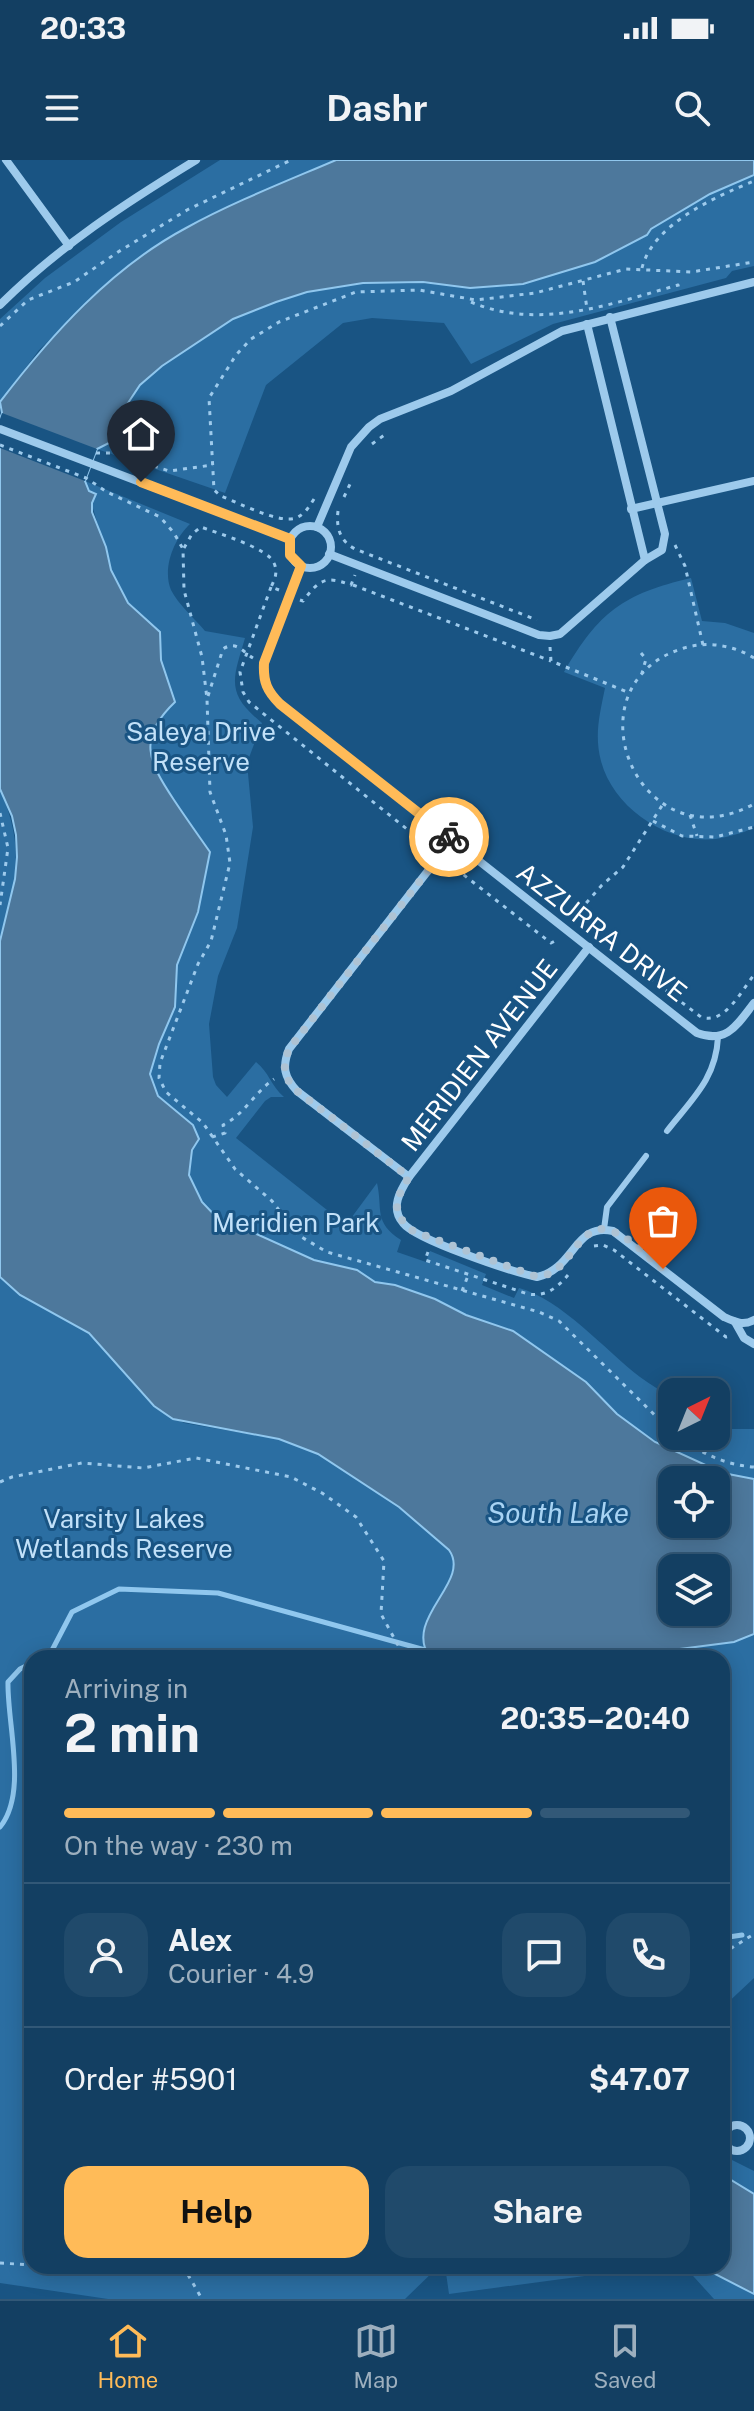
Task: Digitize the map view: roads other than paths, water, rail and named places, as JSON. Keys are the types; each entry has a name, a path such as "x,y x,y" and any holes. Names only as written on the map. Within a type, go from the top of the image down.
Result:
{"street":[{"path":"6,160 69,246"},
{"path":"0,305 18,286 69,246 138,196 196,160"},
{"path":"317,527 345,459 358,438 369,427 394,412 451,391 550,336 610,317 754,282"},
{"path":"329,554 539,635 550,636 560,634 600,597 662,550 665,543 657,504 610,317"},
{"path":"587,324 645,560"},
{"path":"0,429 290,539"},
{"path":"631,509 754,481"},
{"path":"308,525 317,527 329,538 329,554 318,567 301,566 290,555 290,539 299,528 308,525"},
{"name":"AZZURRA DRIVE","path":"301,566 264,663 263,678 269,692 280,704 697,1033 718,1037"},
{"path":"409,1177 297,1091 284,1073 284,1061 289,1049 452,840"},
{"name":"MERIDIEN AVENUE","path":"589,947 409,1177 398,1194 396,1210 402,1223 432,1240 537,1277 559,1267 589,1233 604,1229"},
{"path":"718,1037 731,1030 754,1003"},
{"path":"604,1229 623,1237 724,1317 747,1324 754,1320"},
{"path":"735,1322 743,1335 754,1344"},
{"path":"747,2128 754,2120"},
{"path":"730,2127 737,2124 747,2128 751,2148 734,2151 730,2148"}],"lane":[{"path":"667,1131 709,1078 716,1063 718,1037"},
{"path":"604,1229 607,1207 646,1156"}],"water":[{"name":"South Lake","path":"336,160 754,160 754,175 710,194 651,229 647,235 595,262 523,284 470,288 423,282 363,283 307,292 233,319 162,366 140,385 122,412 109,443 97,449 85,481 89,491 96,494 92,512 106,547 111,570 128,603 160,632 161,660 175,702 155,727 150,750 153,761 165,786 210,852 198,912 177,965 175,1007 150,1074 158,1096 193,1125 199,1139 192,1150 189,1175 202,1202 222,1223 252,1232 314,1260 357,1270 375,1282 395,1285 435,1299 466,1315 513,1331 586,1382 617,1414 658,1443 658,1450 673,1450 708,1466 658,1466 658,1538 730,1538 730,1474 754,1479 754,1634 734,1642 672,1650 427,1650 424,1629 452,1575 454,1562 449,1550 399,1507 318,1454 279,1439 173,1419 154,1406 89,1333 20,1295 0,1277 0,941 15,879 17,857 12,816 0,789 0,402 61,328 108,283 159,244 203,219"},
{"path":"730,2180 754,2194 754,2294 715,2274 730,2274"}],"waterway":[{"path":"52,1650 72,1612 119,1589 218,1593 425,1650"},
{"path":"0,1827 8,1813 15,1777 8,1682 24,1667"},
{"path":"730,1937 742,1935"}],"park label":[{"name":"Saleya Drive Reserve","path":"201,746"},
{"name":"Meridien Park","path":"296,1222"},
{"name":"Varsity Lakes Wetlands Reserve","path":"124,1533"}]}
